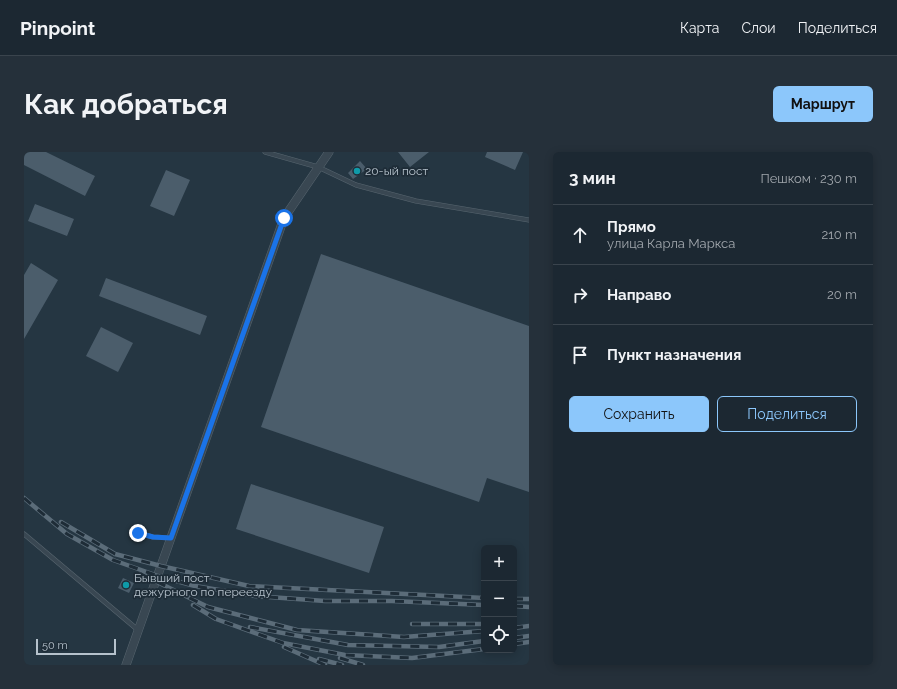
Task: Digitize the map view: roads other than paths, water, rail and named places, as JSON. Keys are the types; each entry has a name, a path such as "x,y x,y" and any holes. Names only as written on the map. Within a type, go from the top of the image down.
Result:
{"street":[{"path":"126,665 284,218 329,152"}],"lane":[{"path":"265,152 318,167 356,185 416,201 529,220"},
{"path":"138,533 153,537 171,538"},
{"path":"24,534 138,630"}],"railway":[{"path":"24,498 67,534 113,560 158,576 195,586 255,596 325,601 392,601 481,605"},
{"path":"61,522 115,554 249,586 481,598"},
{"path":"141,574 208,607 297,630 404,637 481,631"},
{"path":"517,599 529,599"},
{"path":"193,605 216,619 283,643 345,655 412,658 481,649"},
{"path":"517,606 529,607"},
{"path":"412,624 481,624"},
{"path":"517,628 529,626"},
{"path":"250,627 348,645 439,647 481,641"},
{"path":"517,638 529,636"},
{"path":"517,644 529,642"},
{"path":"284,647 325,665"},
{"path":"340,658 363,665"},
{"path":"319,659 342,665"}],"place":[{"name":"20-ый пост","path":"357,171"},
{"name":"Бывший пост дежурного по переезду","path":"126,585"}]}
